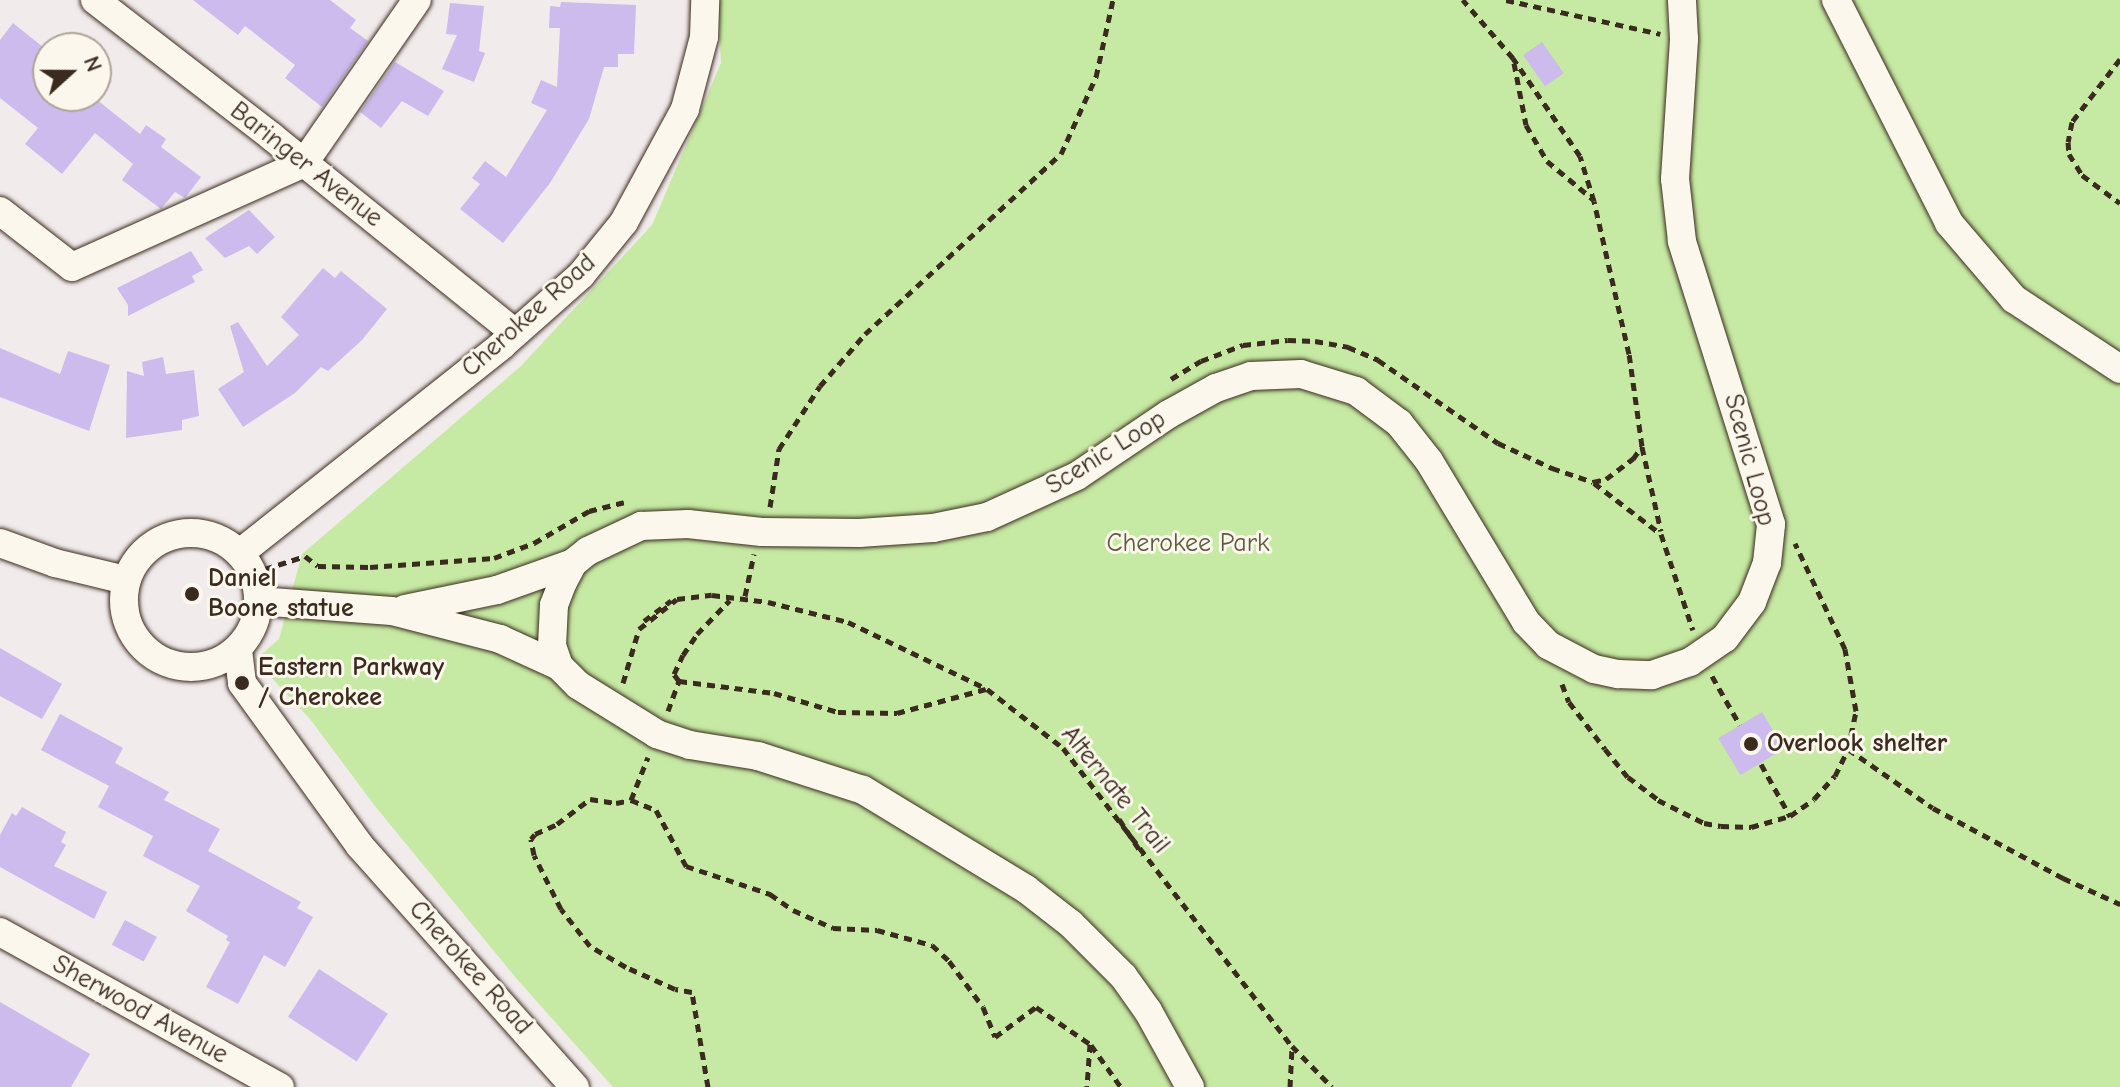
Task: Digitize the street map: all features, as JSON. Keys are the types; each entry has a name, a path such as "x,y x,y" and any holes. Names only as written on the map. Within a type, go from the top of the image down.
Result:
{"street":[{"name":"Baringer Avenue","path":"95,0 515,333"},
{"path":"0,211 72,267 304,163 417,0"},
{"name":"Cherokee Road","path":"247,563 581,275 624,222 685,109 704,37 705,0"},
{"name":"Scenic Loop","path":"392,611 470,598 573,563 598,544 653,525 859,533 933,528 972,521 1027,501 1077,476 1169,414 1216,388 1251,376 1301,374 1356,391 1399,423 1429,461 1526,622 1548,645 1594,669 1627,675 1660,673 1701,656 1737,625 1752,602 1767,563 1771,524 1682,241 1675,179 1684,39 1682,0"},
{"path":"1836,0 1949,223 2014,299 2120,369"},
{"path":"189,532 216,537 247,563 258,601 256,623 238,650 215,665 180,668 151,656 132,635 122,604 126,580 139,556 156,541 189,532"},
{"path":"0,543 55,563 126,580"},
{"path":"559,666 552,646 552,619 558,593 573,563"},
{"path":"258,601 392,611 500,639 559,666 578,685 657,734 690,745 758,756 863,790 1026,889 1071,924 1123,976 1148,1011 1190,1087"},
{"name":"Cherokee Road","path":"238,650 242,683 360,846 575,1087"},
{"name":"Sherwood Avenue","path":"0,932 267,1084"}],"path":[{"path":"767,522 779,449 820,386 865,334 1061,154 1096,77 1113,0"},
{"path":"1506,0 1684,39"},
{"path":"1513,58 1526,125 1547,161 1594,201"},
{"path":"2120,59 2072,122 2068,142 2069,154 2082,175 2120,203"},
{"path":"1642,446 1661,534 1701,656 1740,725"},
{"path":"1593,482 1661,534"},
{"path":"1548,645 1569,702 1628,777 1658,800 1687,817 1721,826 1751,827 1790,816 1824,789 1848,749 1856,711 1845,649 1800,550 1789,536 1771,524"},
{"path":"745,596 754,555"},
{"path":"247,563 305,556"},
{"path":"619,697 639,629 658,608 677,599 712,595 730,600 745,596 768,602"},
{"name":"Alternate Trail","path":"712,595 768,602 848,622 987,689 1063,748 1292,1046 1332,1087"},
{"path":"730,600 697,634 683,655 674,674 679,681 774,693 838,712 897,713 987,689"},
{"path":"674,695 679,681"},
{"path":"631,800 657,734"},
{"path":"1063,748 1164,883"},
{"path":"1848,749 1933,808 2063,878 2120,904"},
{"path":"1761,764 1790,816"},
{"path":"708,1087 692,992 675,989 626,967 590,946 561,909 531,846 535,834 590,799 644,803 663,819 686,866 770,894 793,910 833,928 877,930 932,945 949,961 983,1007 995,1037 1036,1007 1090,1044 1121,1087"},
{"path":"1087,1087 1090,1044"},
{"path":"1290,1087 1292,1046"}],"green space":[{"name":"Cherokee Park","path":"718,0 2120,0 2120,1087 613,1087 516,978 375,806 310,719 255,660 279,639 302,554 520,367 652,225 721,63"}],"building":[{"path":"193,0 330,0 356,20 350,28 368,41 322,107 285,78 295,65 245,26 238,35"},
{"path":"561,2 636,5 634,54 618,54 618,67 604,67 589,119 550,183 503,243 460,209 480,184 472,178 485,161 506,177 547,110 531,103 541,80 557,87 560,28 549,28 550,6 560,7"},
{"path":"450,3 484,6 479,51 485,53 474,82 442,69 457,35 446,34"},
{"path":"13,23 32,38 32,112 112,112 140,134 146,125 166,139 161,147 201,177 185,198 175,192 161,209 122,180 133,164 95,133 62,174 25,144 38,128 0,98 0,40"},
{"path":"1542,42 1564,73 1545,86 1523,55"},
{"path":"395,62 444,91 428,116 402,101 381,128 360,112"},
{"path":"249,210 275,237 257,254 249,246 225,258 205,238"},
{"path":"191,251 203,270 192,276 195,282 128,316 128,305 117,288"},
{"path":"323,268 335,278 341,271 387,309 362,340 328,371 321,367 295,393 243,427 218,389 244,372 230,326 238,322 267,366 299,335 281,317"},
{"path":"0,348 60,374 68,351 110,365 89,431 0,397"},
{"path":"163,357 166,374 194,370 199,416 182,420 182,430 126,438 127,371 144,376 142,362"},
{"path":"0,648 62,684 42,719 0,696"},
{"name":"Overlook shelter","path":"1762,712 1784,749 1740,775 1718,738"},
{"path":"60,714 123,748 115,763 169,792 164,800 220,829 208,851 301,902 297,908 313,917 285,967 264,955 238,1004 206,987 230,942 226,940 228,936 186,911 200,886 143,856 153,836 98,807 109,786 41,750"},
{"path":"22,807 66,832 61,842 66,845 54,866 107,892 94,919 0,867 0,835 12,813 16,816"},
{"path":"125,920 157,937 144,962 112,945"},
{"path":"319,969 388,1014 357,1061 288,1017"},
{"path":"0,1002 90,1054 71,1087 0,1087"}],"place":[{"name":"Daniel Boone statue","path":"192,594"},
{"name":"Eastern Parkway / Cherokee","path":"242,683"},
{"name":"Overlook shelter","path":"1751,744"}]}
